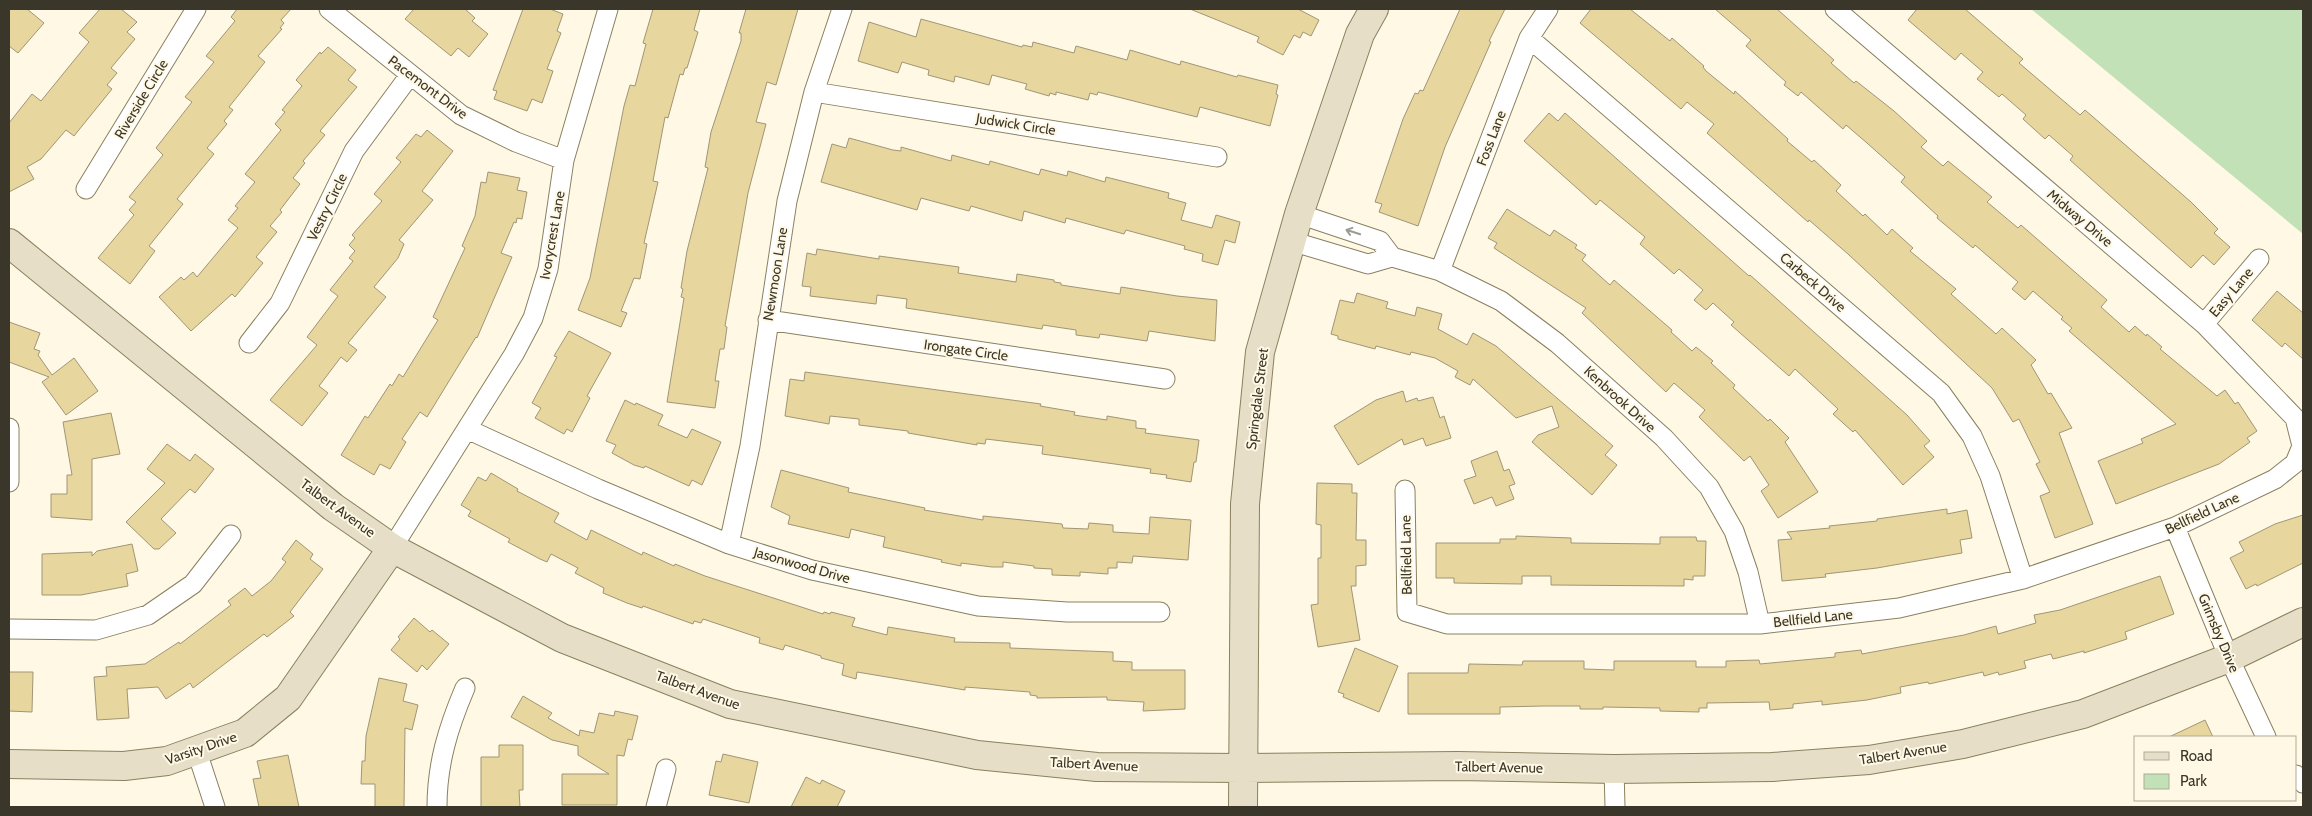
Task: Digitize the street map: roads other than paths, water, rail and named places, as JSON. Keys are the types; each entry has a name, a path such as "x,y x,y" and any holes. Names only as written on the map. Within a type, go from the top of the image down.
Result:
{"street":[{"name":"Riverside Circle","path":"86,189 196,9"},
{"name":"Pacemont Drive","path":"329,9 461,115 516,142 564,160"},
{"name":"Ivorycrest Lane","path":"392,548 514,354 533,318 548,269 564,160 608,9"},
{"name":"Newmoon Lane","path":"729,544 750,446 787,201 814,92 842,9"},
{"name":"Springdale Street","path":"1243,807 1245,504 1260,352 1299,214 1360,34 1374,9"},
{"name":"Foss Lane","path":"1440,271 1529,38 1548,9"},
{"name":"Midway Drive","path":"1835,9 2204,324 2295,418 2302,446"},
{"name":"Carbeck Drive","path":"1529,38 1941,393 1972,436 1990,476 2023,579"},
{"name":"Vestry Circle","path":"249,343 280,303 354,151 410,75"},
{"name":"Judwick Circle","path":"814,92 1217,157"},
{"path":"1291,241 1368,264 1392,257 1380,241 1299,214"},
{"name":"Talbert Avenue","path":"9,243 333,507 392,548 562,638 730,704 977,755 1097,767 1243,768 1458,766 1614,769 1772,767 1869,760 1963,744 2083,714 2229,658 2303,622"},
{"name":"Kenbrook Drive","path":"1392,257 1440,271 1501,301 1557,343 1664,438 1709,486 1734,532 1748,572 1760,624"},
{"name":"Easy Lane","path":"2204,324 2259,259"},
{"name":"Irongate Circle","path":"768,320 1165,379"},
{"path":"9,428 9,482"},
{"name":"Jasonwood Drive","path":"467,429 598,489 729,544 812,570 978,606 1067,612 1160,612"},
{"name":"Bellfield Lane","path":"1405,490 1407,612 1447,624 1760,624 1899,608 2023,579 2175,527 2276,479 2295,463 2302,446"},
{"name":"Grimsby Drive","path":"2175,527 2229,658 2266,736"},
{"path":"9,628 96,630 148,615 193,584 231,535"},
{"name":"Varsity Drive","path":"9,764 124,766 167,761 197,752 245,732 288,698 392,548"},
{"path":"437,807 437,779 450,723 465,688"},
{"path":"197,752 215,807"},
{"path":"656,807 666,769"},
{"path":"1614,769 1615,807"}]}
